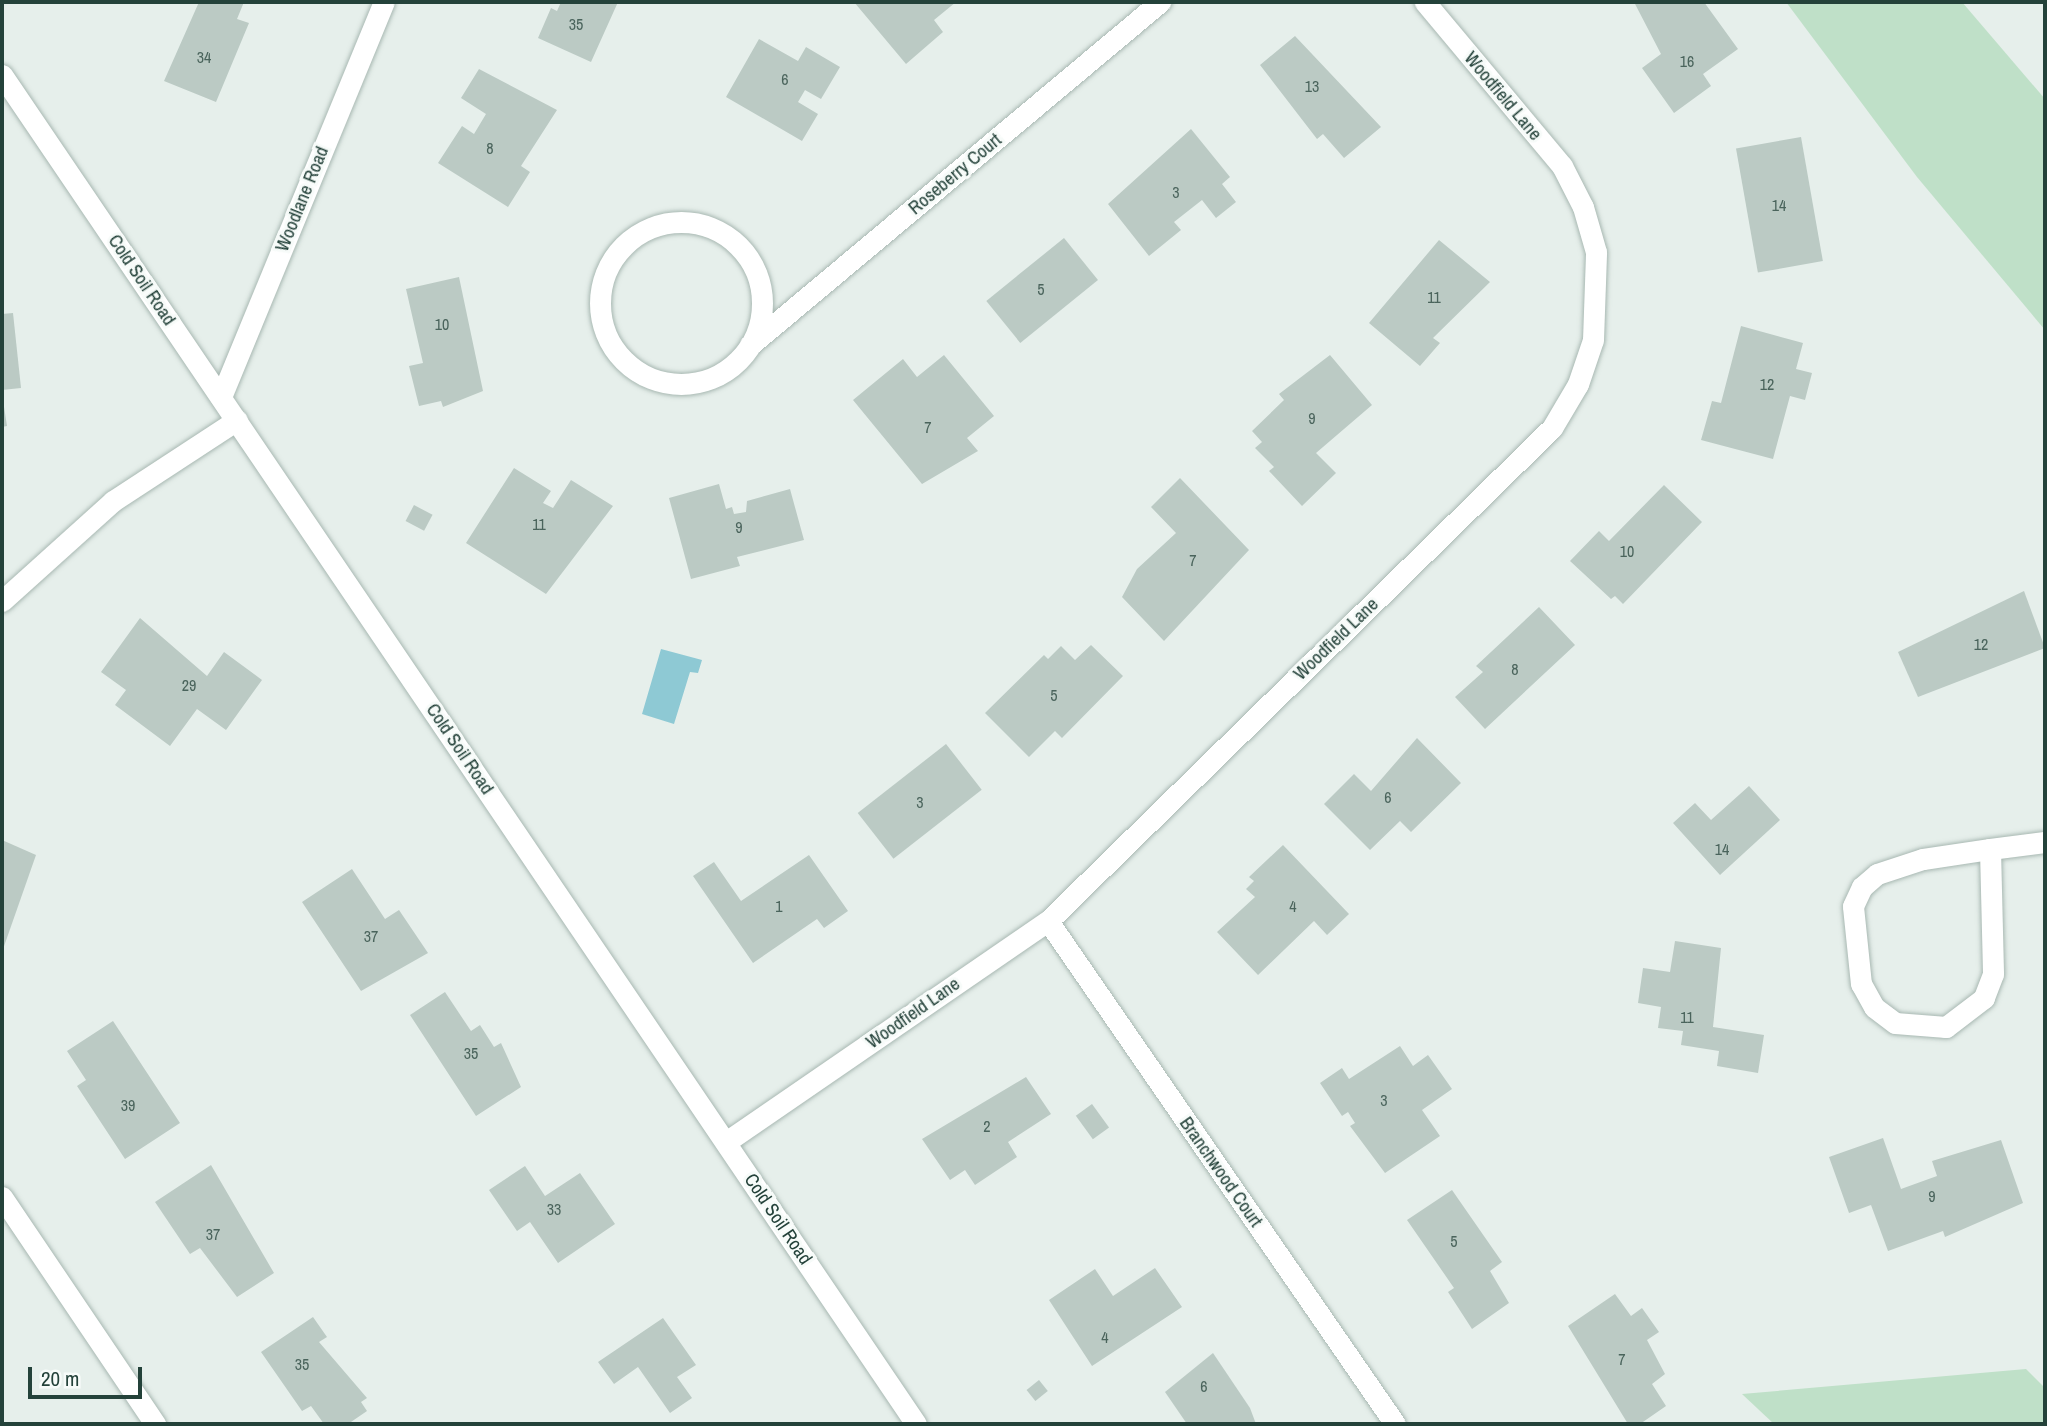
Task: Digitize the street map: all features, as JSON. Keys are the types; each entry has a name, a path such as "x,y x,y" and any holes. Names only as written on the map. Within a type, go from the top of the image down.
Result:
{"street":[{"name":"Woodlane Road","path":"221,397 384,2"},
{"name":"Roseberry Court","path":"750,345 761,319 762,289 750,260 732,239 706,225 676,221 625,244 607,268 601,316 613,349 635,370 685,385 723,372 750,345 1160,2"},
{"name":"Woodfield Lane","path":"726,1142 1048,921 1552,428 1578,384 1599,298 1596,252 1583,207 1562,166 1425,2"},
{"name":"Cold Soil Road","path":"2,75 916,1424"},
{"path":"2,601 113,501 237,420"},
{"path":"1990,849 1993,974 1983,998 1945,1027 1895,1023 1874,1007 1861,984 1853,906 1862,887 1877,874 1923,859 1990,849 2045,842"},
{"name":"Branchwood Court","path":"1048,921 1395,1424"},
{"path":"2,1197 155,1424"}],"green space":[{"path":"1786,2 1962,2 2045,99 2045,330 1917,177"},
{"path":"2026,1369 2045,1388 2045,1424 1774,1424 1742,1394"}],"water":[{"path":"661,649 702,660 698,673 690,672 674,724 642,714"}],"building":[{"path":"199,2 244,2 237,19 249,23 216,102 164,81"},
{"path":"561,2 618,2 591,62 538,38 551,8 557,11"},
{"path":"854,2 956,2 934,20 943,32 906,64"},
{"path":"1634,2 1704,2 1738,49 1703,74 1711,86 1674,113 1642,68 1661,54"},
{"path":"1295,36 1381,127 1344,158 1323,134 1317,139 1260,65"},
{"path":"759,39 798,61 806,47 840,67 821,99 805,90 798,102 818,114 802,141 726,97"},
{"path":"479,69 557,110 521,166 530,172 508,207 438,163 462,126 474,134 486,114 461,98"},
{"path":"1191,129 1230,177 1222,184 1236,202 1216,218 1202,200 1174,222 1181,230 1149,256 1108,204"},
{"path":"1801,137 1823,261 1758,273 1736,148"},
{"path":"1064,238 1098,280 1020,343 986,301"},
{"path":"1439,240 1490,282 1433,338 1440,343 1420,366 1369,323"},
{"path":"459,277 483,391 443,407 441,401 419,406 409,366 423,363 406,289"},
{"path":"13,313 21,388 2,390 2,314"},
{"path":"1741,326 1803,343 1796,369 1812,373 1805,400 1790,396 1773,459 1701,440 1712,401 1721,403"},
{"path":"944,355 994,416 967,438 978,451 922,484 853,400 903,359 917,377"},
{"path":"1330,355 1372,405 1316,453 1336,473 1302,506 1269,471 1274,467 1255,448 1262,442 1252,431 1284,400 1279,394"},
{"path":"2,394 7,426 2,427"},
{"path":"514,468 551,491 543,503 553,508 571,480 613,506 546,594 466,543"},
{"path":"1180,478 1249,550 1164,641 1122,597 1137,569 1176,533 1151,507"},
{"path":"719,484 726,509 732,507 734,514 746,512 747,501 790,489 804,540 737,557 740,566 691,579 669,498"},
{"path":"1664,485 1702,522 1623,604 1615,596 1611,599 1570,561 1599,531 1609,541"},
{"path":"414,505 433,515 424,531 406,521"},
{"path":"2024,591 2045,648 1918,697 1898,652"},
{"path":"1539,607 1575,645 1485,729 1455,697 1483,672 1476,666"},
{"path":"140,618 207,676 224,652 262,680 226,730 197,709 170,746 115,705 126,690 101,672"},
{"path":"1091,645 1123,676 1062,738 1055,731 1029,757 985,713 1044,655 1048,659 1061,646 1075,660"},
{"path":"1417,738 1461,783 1411,832 1400,821 1370,850 1324,804 1354,774 1371,791"},
{"path":"946,744 982,790 893,859 858,813"},
{"path":"1749,786 1780,820 1720,875 1673,823 1695,803 1711,820"},
{"path":"2,840 36,855 2,952"},
{"path":"1283,845 1349,914 1327,935 1314,921 1258,975 1217,932 1255,897 1246,889 1254,881 1249,877"},
{"path":"809,855 848,911 824,928 817,919 753,963 693,876 714,862 741,901"},
{"path":"352,869 385,919 399,910 428,953 361,991 302,902"},
{"path":"1675,941 1721,948 1713,1027 1764,1035 1758,1073 1717,1066 1719,1051 1681,1045 1683,1031 1658,1028 1661,1007 1638,1003 1643,968 1670,972"},
{"path":"445,992 471,1031 480,1025 494,1047 501,1043 521,1087 476,1116 410,1015"},
{"path":"113,1021 180,1123 125,1159 77,1086 86,1080 67,1051"},
{"path":"1400,1046 1413,1066 1428,1055 1452,1089 1422,1110 1440,1136 1385,1173 1350,1126 1355,1123 1348,1112 1342,1116 1320,1083 1342,1068 1349,1079"},
{"path":"1026,1077 1051,1114 1008,1142 1017,1157 975,1185 965,1170 950,1180 922,1139"},
{"path":"1092,1104 1109,1127 1093,1139 1076,1116"},
{"path":"1883,1138 1901,1189 1937,1176 1932,1161 2001,1140 2023,1203 1945,1237 1943,1231 1888,1251 1871,1205 1849,1213 1829,1157"},
{"path":"211,1165 274,1273 237,1297 200,1248 190,1254 155,1202"},
{"path":"525,1166 545,1196 580,1173 615,1224 558,1263 530,1222 517,1231 489,1190"},
{"path":"1452,1190 1502,1262 1490,1271 1509,1303 1472,1329 1448,1292 1454,1288 1407,1220"},
{"path":"1155,1268 1182,1307 1092,1366 1049,1300 1095,1269 1113,1296"},
{"path":"1615,1294 1631,1316 1642,1308 1659,1332 1647,1340 1665,1374 1652,1384 1666,1406 1640,1424 1628,1424 1568,1326"},
{"path":"313,1317 327,1337 319,1342 367,1398 361,1402 367,1411 348,1424 324,1424 311,1406 302,1411 261,1352"},
{"path":"663,1318 696,1365 677,1377 692,1398 670,1413 638,1367 614,1384 598,1362"},
{"path":"1213,1353 1250,1408 1256,1424 1187,1424 1165,1392"},
{"path":"1039,1380 1048,1391 1035,1401 1027,1390"}]}
